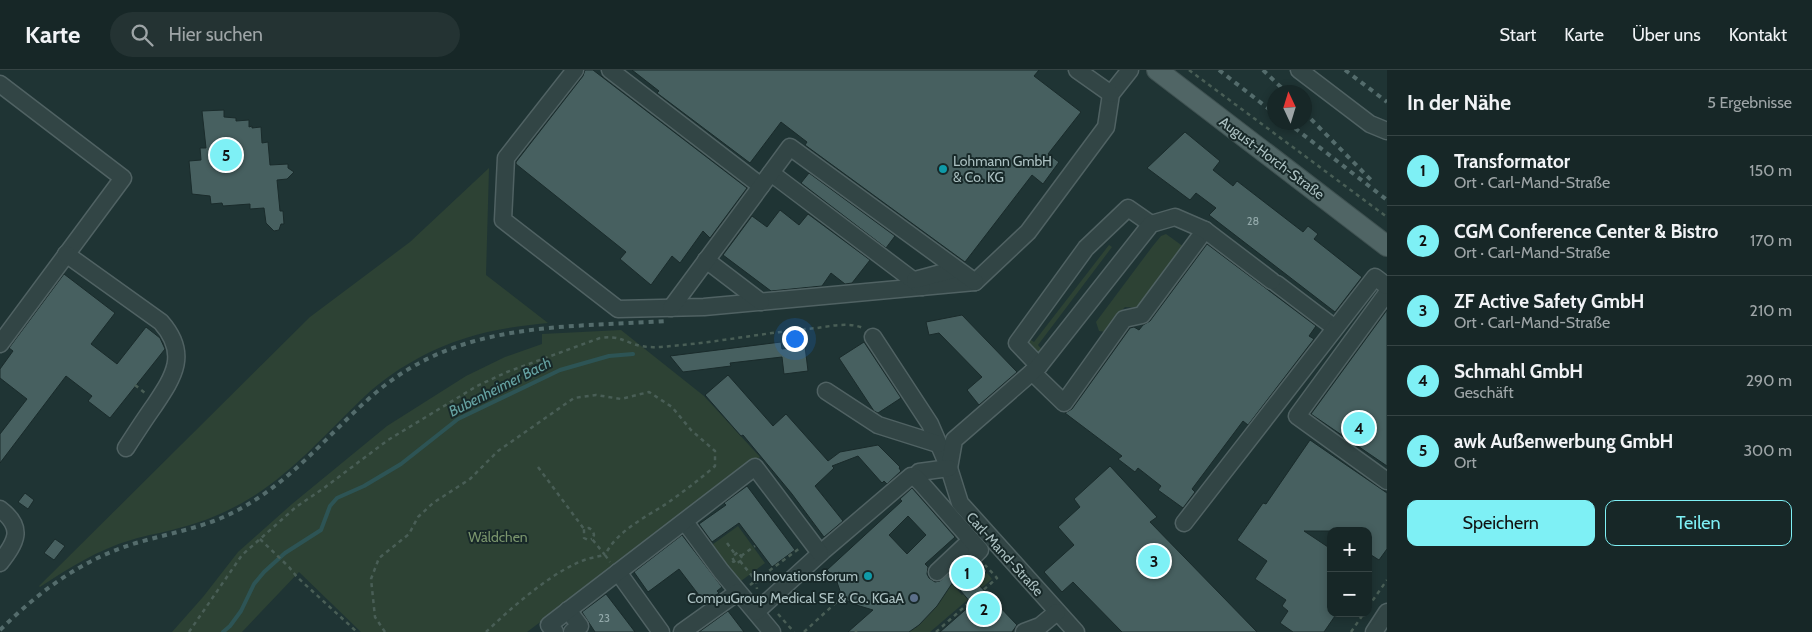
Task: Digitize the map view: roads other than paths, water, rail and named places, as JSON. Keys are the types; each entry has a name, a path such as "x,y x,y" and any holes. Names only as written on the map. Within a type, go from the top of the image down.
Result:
{"main road":[{"name":"August-Horch-Straße","path":"1157,70 1387,246"}],"street":[{"path":"575,70 506,158 503,220 618,309 704,307 917,284 975,282 1028,232 1106,127 1111,94 1130,70"},
{"path":"610,70 917,284"},
{"path":"1077,70 1111,94"},
{"path":"1299,70 1370,124 1387,131"},
{"path":"0,84 123,178 0,344"},
{"path":"671,308 790,147 975,282"},
{"path":"1151,224 1128,208 1086,248 1017,343 1064,403 1124,319 1142,315 1205,230"},
{"path":"915,477 919,472 949,468 954,440 1036,369 1151,224 1175,218 1205,230 1335,328"},
{"path":"66,254 161,322 172,336 176,358 173,378 126,448"},
{"path":"706,260 761,302"},
{"path":"917,284 956,269"},
{"path":"1184,523 1375,276 1387,286"},
{"path":"1387,293 1298,416 1387,481"},
{"name":"Carl-Mand-Straße","path":"873,337 930,424 949,468 960,504 1076,632"},
{"path":"826,391 878,425 938,444"},
{"path":"555,632 550,625 568,610 755,467 815,547"},
{"path":"756,612 815,547 911,476 915,477"},
{"path":"915,477 973,547 937,572"},
{"path":"0,509 14,522 16,536 13,546 0,563"},
{"path":"685,522 738,592 772,632"},
{"path":"618,572 661,632"},
{"path":"682,632 738,592"},
{"path":"568,610 580,626 572,632"},
{"path":"1024,632 1040,626 1058,612"},
{"path":"1374,632 1387,612"}],"waterway":[{"name":"Bubenheimer Bach","path":"223,632 241,611 254,584 264,572 285,553 321,530 330,506 337,498 364,486 401,464 458,419 560,370 609,356 633,354"}],"railway":[{"path":"1219,70 1267,108"},
{"path":"1263,70 1279,85"},
{"path":"1345,70 1387,102"},
{"path":"1312,120 1371,180"},
{"path":"1297,130 1387,200"},
{"path":"0,630 47,589 97,558 136,543 222,518 254,500 291,473 373,395 406,371 440,353 475,341 512,333 587,325 666,321"}],"place":[{"name":"awk Außenwerbung GmbH","path":"226,155"},
{"name":"Lohmann GmbH & Co. KG","path":"943,169"},
{"name":"Schmahl GmbH","path":"1359,428"},
{"name":"ZF Active Safety GmbH","path":"1154,561"},
{"name":"Transformator","path":"967,573"},
{"name":"Innovationsforum","path":"868,576"},
{"name":"CompuGroup Medical SE & Co. KGaA","path":"914,598"},
{"name":"CGM Conference Center & Bistro","path":"984,609"}],"park label":[{"name":"Wäldchen","path":"498,537"}]}
